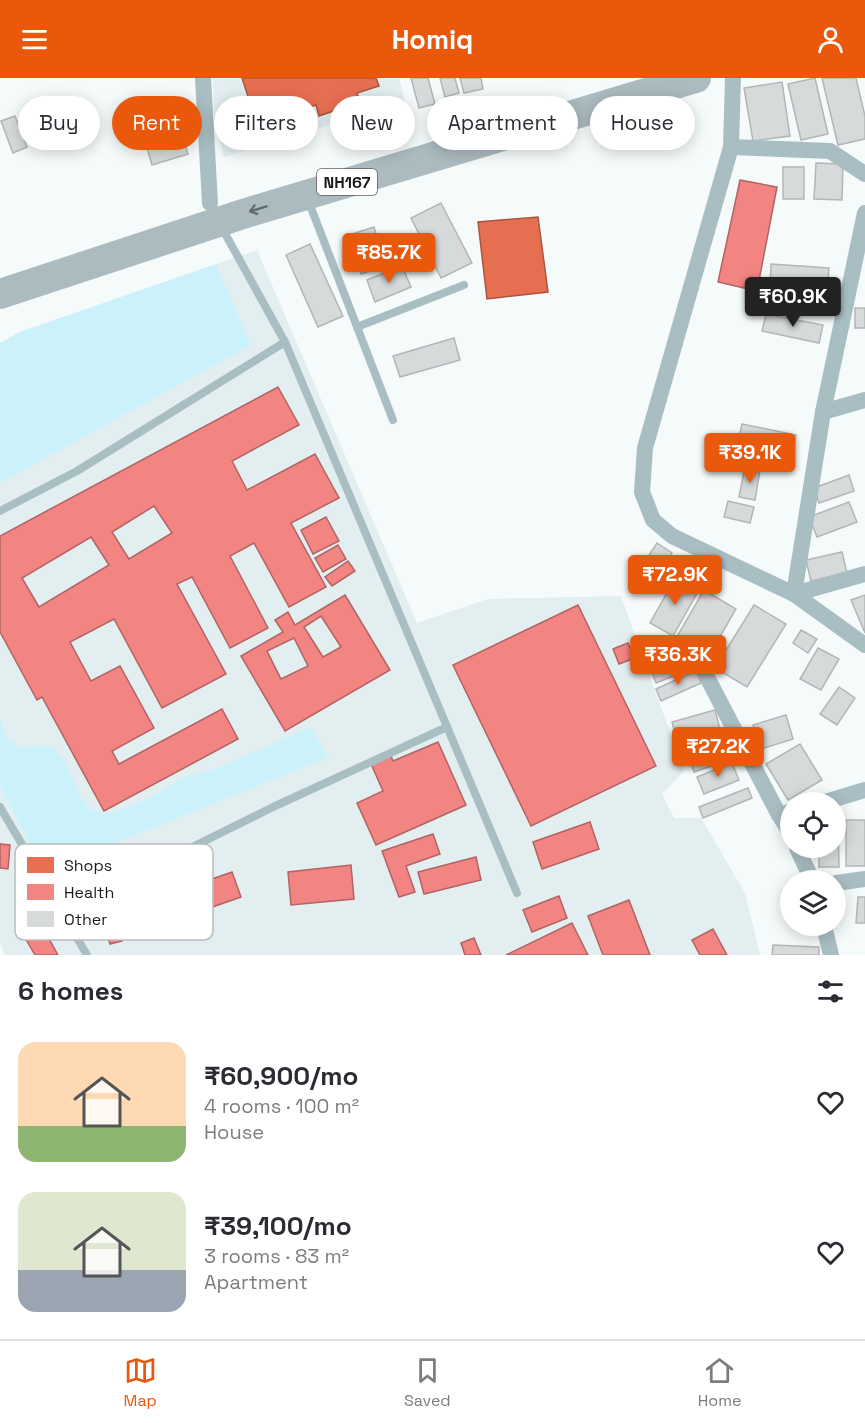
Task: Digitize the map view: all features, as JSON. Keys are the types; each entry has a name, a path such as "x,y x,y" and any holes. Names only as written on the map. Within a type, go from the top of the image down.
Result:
{"highway":[{"name":"NH167","path":"0,275 135,227 306,194 389,161 639,78"},
{"name":"NH167","path":"0,294 214,212 302,175 389,161 696,78"}],"street":[{"path":"203,78 214,212"},
{"path":"733,78 731,147 645,448 642,492 653,520 672,536 794,594 865,645"},
{"path":"731,147 830,151 865,174"},
{"path":"794,594 823,412 865,213"},
{"path":"823,412 865,400"},
{"path":"794,594 865,574"},
{"path":"696,656 780,805"},
{"path":"846,796 865,790"},
{"path":"846,882 865,879"},
{"path":"826,936 831,955"}],"lane":[{"path":"306,194 393,420"},
{"path":"214,212 285,342 518,893"},
{"path":"357,327 464,285"},
{"path":"0,511 77,471 285,342"},
{"path":"199,844 447,727"},
{"path":"0,807 22,844"},
{"path":"78,940 87,955"}],"shaded area":[{"path":"213,78 399,78 404,96 330,96 330,125 318,128 318,96 214,96 214,117"},
{"path":"222,150 247,150 224,157"},
{"path":"257,250 417,623 488,599 621,596 684,771 662,794 674,818 701,818 745,893 760,955 4,955 0,940 0,343 20,332"},
{"path":"216,264 251,345 0,483 0,343 20,332"},
{"path":"0,719 8,741 21,747 49,746 55,749 65,762 80,795 89,808 102,814 121,810 157,794 180,779 220,767 310,727 329,757 113,844 30,844 0,786"}],"building: Shops":[{"path":"242,78 376,78 379,86 357,93 358,96 330,96 330,112 319,116 318,96 248,96"},
{"path":"538,217 548,292 487,299 478,222"}],"building: Health":[{"path":"740,180 777,187 757,291 718,282"},
{"path":"278,387 299,425 232,461 247,490 315,454 339,498 291,523 326,587 289,607 254,543 230,556 268,628 230,648 192,577 177,584 226,674 162,708 114,619 70,642 91,681 120,666 154,728 112,751 119,764 222,709 238,739 104,811 42,697 37,700 0,632 0,536","holes":["154,506 172,533 129,559 112,532","91,537 109,565 39,607 22,578"]},
{"path":"326,517 339,541 313,554 301,530"},
{"path":"338,545 346,559 323,572 315,558"},
{"path":"348,561 355,571 332,586 325,577"},
{"path":"345,595 390,670 285,731 241,656 283,632 275,620 288,612 295,625","holes":["321,616 341,647 323,657 304,627","294,638 308,666 281,679 267,651"]},
{"path":"578,605 656,766 531,826 453,665"},
{"path":"628,643 635,658 619,664 613,649"},
{"path":"438,742 466,805 376,845 357,803 383,791 371,764 391,756 393,761"},
{"path":"590,822 599,849 542,869 533,842"},
{"path":"433,834 440,854 406,866 415,892 399,897 382,851"},
{"path":"0,844 10,845 8,869 0,868"},
{"path":"476,857 481,880 424,894 418,872"},
{"path":"351,865 354,899 291,905 288,872"},
{"path":"232,872 241,897 213,907 213,879"},
{"path":"559,896 567,918 532,932 523,910"},
{"path":"629,900 650,955 603,955 588,916"},
{"path":"572,923 588,955 506,955"},
{"path":"713,929 727,955 700,955 692,940"},
{"path":"474,938 481,955 465,955 461,943"},
{"path":"26,940 50,940 58,955 35,955"},
{"path":"109,940 122,941 110,944"}],"building: Other":[{"path":"411,78 428,78 433,96 427,96 427,106 419,108"},
{"path":"440,78 455,78 459,93 445,96"},
{"path":"460,78 481,78 483,89 464,93"},
{"path":"815,78 828,134 801,140 788,84"},
{"path":"822,78 856,78 865,116 865,139 838,145"},
{"path":"782,82 790,136 753,141 744,88"},
{"path":"15,116 18,124 18,150 20,150 13,153 1,121"},
{"path":"148,150 187,150 188,154 152,165"},
{"path":"816,163 843,164 842,200 814,199"},
{"path":"783,167 804,167 804,199 783,199"},
{"path":"441,203 472,263 441,278 411,218"},
{"path":"374,227 386,266 361,274 349,235"},
{"path":"310,244 343,316 318,327 286,255"},
{"path":"771,264 829,268 827,292 770,289"},
{"path":"402,266 411,287 375,302 367,280"},
{"path":"855,308 865,308 865,328 855,328"},
{"path":"766,314 823,325 819,343 762,331"},
{"path":"454,338 460,360 400,377 393,356"},
{"path":"742,424 796,435 789,467 735,456"},
{"path":"745,467 760,470 755,500 739,497"},
{"path":"849,475 854,491 819,503 814,488"},
{"path":"728,501 754,507 750,523 724,517"},
{"path":"849,502 857,522 817,537 809,517"},
{"path":"657,543 672,553 648,589 633,579"},
{"path":"842,552 847,573 811,581 806,560"},
{"path":"677,575 700,588 673,636 650,623"},
{"path":"704,590 736,609 707,659 675,640"},
{"path":"865,595 865,633 851,600"},
{"path":"754,605 786,624 747,687 715,668"},
{"path":"801,630 817,639 808,653 793,643"},
{"path":"818,648 839,659 821,690 800,679"},
{"path":"672,665 676,675 656,683 652,672"},
{"path":"696,671 701,683 661,701 656,689"},
{"path":"839,687 855,698 837,725 820,714"},
{"path":"715,710 721,733 678,745 672,722"},
{"path":"786,715 793,739 761,749 753,725"},
{"path":"719,739 726,761 694,772 687,751"},
{"path":"800,744 822,780 802,792 783,792 766,764"},
{"path":"732,763 739,780 704,794 697,777"},
{"path":"748,788 752,798 703,818 699,807"},
{"path":"846,820 865,820 865,866 846,866"},
{"path":"819,858 839,858 839,867 819,867"},
{"path":"858,897 865,897 865,923 856,923"},
{"path":"773,945 819,947 819,955 772,955"}]}
